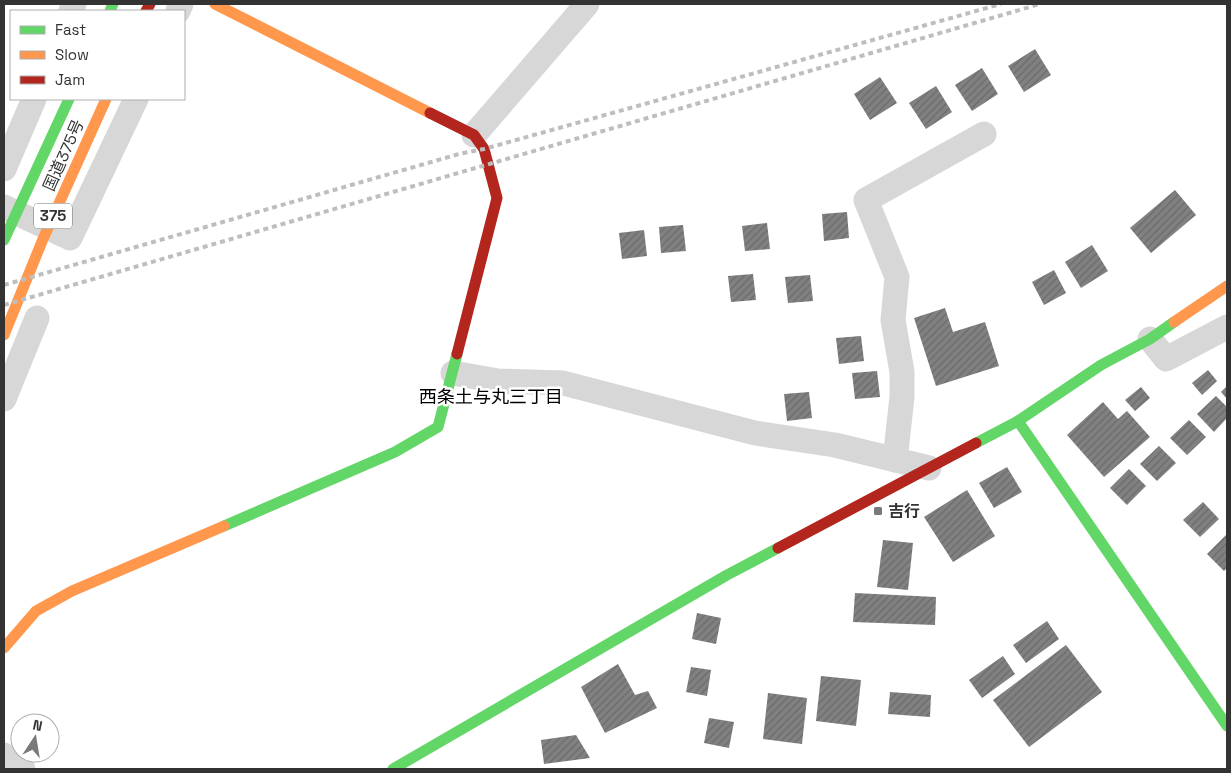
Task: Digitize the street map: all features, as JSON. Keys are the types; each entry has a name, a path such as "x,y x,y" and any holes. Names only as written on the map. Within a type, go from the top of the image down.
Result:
{"main road":[{"path":"4,648 36,610 72,591 340,477 395,452 438,427 497,198 484,149 474,135 216,4"},
{"name":"国道375号","path":"4,240 68,100"},
{"name":"国道375号","path":"4,335 43,239 106,100"},
{"path":"393,769 727,576 1018,421 1102,365 1150,339 1227,286"},
{"path":"1018,421 1227,726"}],"street":[{"path":"474,135 587,4"},
{"path":"4,169 34,100"},
{"path":"4,207 70,238 136,100"},
{"path":"895,460 902,397 902,372 893,320 897,278 866,200 984,134"},
{"path":"4,399 37,318"},
{"path":"1150,339 1166,359 1227,327"},
{"path":"453,373 498,381 564,382 755,433 835,445 929,468"},
{"path":"4,755 23,769"}],"building":[{"path":"1035,49 1051,75 1024,92 1008,66"},
{"path":"982,68 998,94 972,111 955,85"},
{"path":"880,77 897,103 870,120 854,94"},
{"path":"936,86 952,112 926,129 909,103"},
{"path":"1175,190 1196,215 1151,253 1130,228"},
{"path":"847,212 849,238 824,241 822,214"},
{"path":"767,223 770,249 745,251 742,226"},
{"path":"683,225 686,251 661,253 659,227"},
{"path":"644,230 647,256 622,259 619,233"},
{"path":"1092,245 1108,271 1081,288 1065,262"},
{"path":"1054,270 1066,293 1044,305 1032,282"},
{"path":"753,274 756,300 731,302 728,276"},
{"path":"810,275 813,301 788,303 785,277"},
{"path":"945,308 953,332 985,322 999,366 936,386 914,318"},
{"path":"861,336 864,361 839,364 836,338"},
{"path":"1208,370 1217,381 1202,395 1192,383"},
{"path":"877,371 880,397 855,399 852,373"},
{"path":"1227,386 1227,399 1221,392"},
{"path":"1141,387 1150,398 1135,411 1125,400"},
{"path":"809,392 812,418 787,421 784,394"},
{"path":"1216,396 1227,407 1227,418 1214,432 1197,414"},
{"path":"1103,402 1118,419 1127,411 1150,437 1104,477 1067,435"},
{"path":"1189,420 1206,437 1187,455 1170,438"},
{"path":"1159,446 1176,463 1157,481 1140,464"},
{"path":"1007,467 1022,492 994,508 979,483"},
{"path":"1129,469 1146,486 1127,505 1110,488"},
{"path":"967,490 995,536 953,562 924,517"},
{"path":"1203,502 1219,519 1200,537 1183,520"},
{"path":"1226,535 1227,568 1224,571 1207,554"},
{"path":"883,540 913,543 908,590 877,587"},
{"path":"855,593 936,597 935,625 853,622"},
{"path":"697,613 721,618 716,644 692,639"},
{"path":"1047,621 1059,639 1026,663 1013,645"},
{"path":"1066,645 1102,692 1029,747 993,700"},
{"path":"1003,656 1015,674 982,698 969,680"},
{"path":"618,664 635,695 648,691 657,708 605,733 581,687"},
{"path":"691,667 711,670 707,696 686,692"},
{"path":"821,676 861,680 856,726 816,721"},
{"path":"890,692 931,695 930,717 888,714"},
{"path":"768,693 807,698 802,744 763,739"},
{"path":"709,718 734,722 729,748 704,743"},
{"path":"576,735 590,758 544,764 541,740"}],"railway":[{"path":"4,285 459,154 484,149 1001,4"},
{"path":"4,305 1040,4"}],"traffic: fast":[{"path":"110,10 113,4"},
{"path":"4,240 69,100"},
{"path":"976,443 1018,421 1101,365 1150,339 1174,322"},
{"path":"224,526 395,452 438,427 457,354"},
{"path":"1018,421 1227,726"},
{"path":"393,769 727,575 778,548"}],"traffic: slow":[{"path":"215,4 430,113"},
{"path":"4,335 43,239 106,100"},
{"path":"1174,322 1227,286"},
{"path":"4,648 36,611 72,591 224,526"}],"traffic: jam":[{"path":"147,10 150,4"},
{"path":"430,113 474,135 484,149 497,198 457,354"},
{"path":"778,548 976,443"}],"place":[{"name":"吉行","path":"878,511"}],"district":[{"name":"西条土与丸三丁目","path":"491,397"}]}
